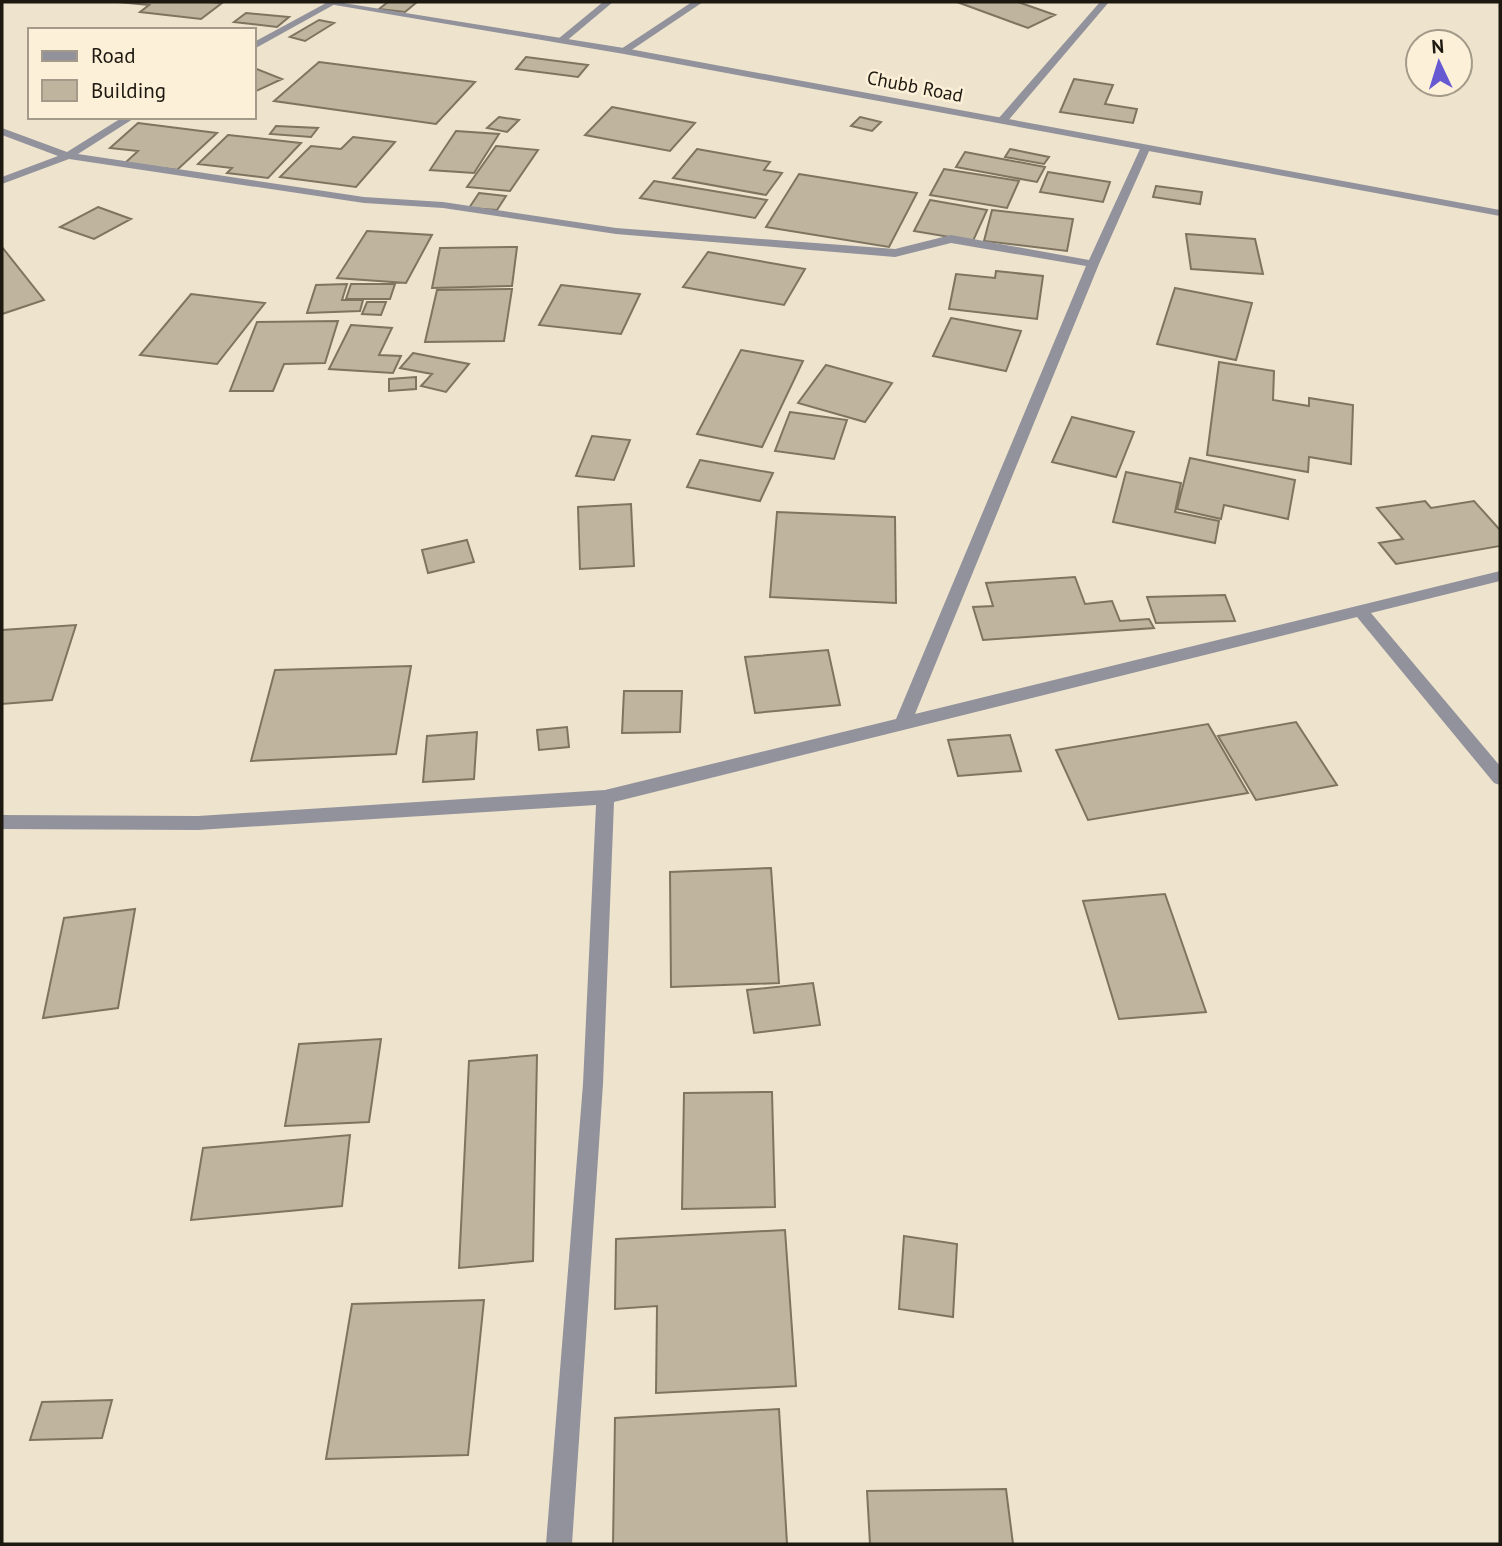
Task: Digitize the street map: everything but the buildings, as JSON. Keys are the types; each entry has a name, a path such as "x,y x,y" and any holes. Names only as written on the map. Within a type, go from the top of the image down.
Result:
{"street":[{"path":"256,45 327,2"},
{"name":"Chubb Road","path":"327,2 624,51 1500,213"},
{"path":"561,41 608,2"},
{"path":"624,51 698,2"},
{"path":"1002,121 1090,22 1104,2"},
{"path":"2,181 68,156 128,119"},
{"path":"2,131 68,156 364,200 443,205 616,231 895,253 951,239 1093,264"},
{"path":"902,724 1093,264 1145,149"},
{"path":"2,822 198,823 605,797 1500,576"},
{"path":"1359,609 1500,778"},
{"path":"559,1544 593,1084 605,797"}]}
